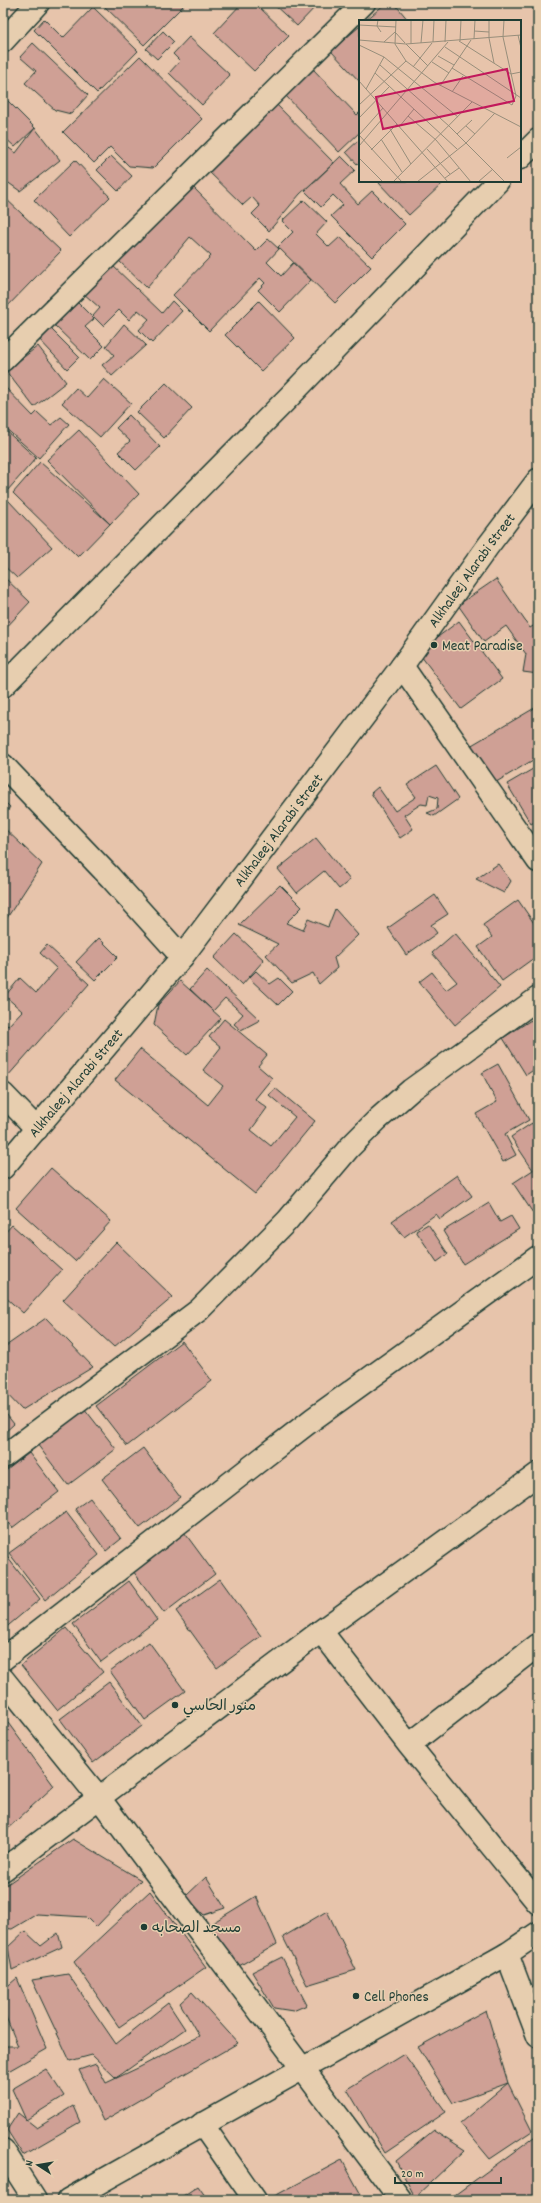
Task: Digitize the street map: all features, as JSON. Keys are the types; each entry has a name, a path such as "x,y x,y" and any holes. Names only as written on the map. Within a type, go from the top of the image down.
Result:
{"street":[{"path":"3,41 38,3"},
{"path":"3,360 364,3"},
{"path":"521,157 538,140"},
{"path":"3,686 289,397 497,182"},
{"name":"Alkhaleej Alarabi Street","path":"3,1168 182,957 402,666 488,546 538,480"},
{"path":"402,666 538,861"},
{"path":"3,765 110,877 182,957"},
{"path":"3,1457 198,1310 288,1221 349,1148 378,1119 411,1090 538,998"},
{"path":"3,1094 37,1129"},
{"path":"3,1659 313,1419 538,1257"},
{"path":"3,1870 100,1799 321,1631 538,1474"},
{"path":"321,1631 409,1745 538,1903"},
{"path":"409,1745 538,1645"},
{"path":"3,1679 100,1799 402,2200"},
{"path":"68,2200 302,2067 507,1954 538,1933"},
{"path":"507,1954 538,2036"},
{"path":"202,2124 255,2200"},
{"path":"3,2150 35,2200"}],"building":[{"path":"101,3 186,3 144,45"},
{"path":"242,3 255,3 289,36 254,71 214,33"},
{"path":"272,3 319,3 297,26"},
{"path":"386,3 394,3 408,20 366,20"},
{"path":"93,7 138,51 97,93 34,30 44,19 63,38"},
{"path":"359,27 359,81 331,51"},
{"path":"163,31 174,42 157,59 146,49"},
{"path":"189,37 230,75 202,105 169,73 180,61 173,54"},
{"path":"33,43 88,95 71,114 55,110 25,83 36,71 20,57"},
{"path":"140,56 202,119 153,168 129,166 110,147 94,163 63,132"},
{"path":"313,69 357,115 359,113 359,133 339,152 285,95"},
{"path":"3,96 35,128 15,147 3,136"},
{"path":"274,102 334,163 300,194 269,231 252,214 260,206 252,197 243,205 207,170"},
{"path":"35,128 60,160 20,191 3,179 3,144 16,153"},
{"path":"359,140 359,162 357,164 346,152"},
{"path":"111,156 132,176 118,191 97,170"},
{"path":"341,156 355,170 340,184 358,204 372,191 405,224 372,257 331,216 343,205 333,195 321,207 305,191"},
{"path":"75,160 110,197 69,237 34,200"},
{"path":"440,182 442,184 409,215 379,183"},
{"path":"190,184 256,251 268,239 279,249 267,262 281,276 293,263 311,280 280,312 258,290 265,283 260,278 209,331 173,295 211,256 190,237 147,288 117,259"},
{"path":"3,196 61,251 3,311"},
{"path":"304,200 327,222 316,234 329,247 340,237 371,267 335,303 278,247 293,232 282,221"},
{"path":"111,264 162,313 172,301 182,311 152,343 139,330 149,319 138,310 129,320 119,310 103,326 93,316 100,308 83,293"},
{"path":"76,301 94,319 85,327 104,346 90,360 53,324"},
{"path":"259,301 295,338 261,371 225,335"},
{"path":"124,324 146,345 112,376 102,365 114,355 106,346"},
{"path":"49,327 79,357 67,369 38,338"},
{"path":"38,346 66,382 34,407 6,371"},
{"path":"104,379 131,403 100,437 62,403 76,388 87,398"},
{"path":"166,383 192,408 164,438 137,412"},
{"path":"3,385 33,416 37,412 51,425 61,417 69,424 39,458 3,426"},
{"path":"129,415 160,447 136,470 118,452 130,441 116,428"},
{"path":"3,428 36,458 7,491 3,487"},
{"path":"79,430 139,494 110,524 47,460"},
{"path":"40,462 110,524 78,557 13,493"},
{"path":"8,500 52,547 17,578 3,565 3,505"},
{"path":"3,576 30,602 3,631"},
{"path":"496,579 530,628 538,623 538,674 523,672 526,654 506,626 484,642 458,605"},
{"path":"459,621 502,679 461,709 418,652"},
{"path":"538,706 538,757 493,784 470,746"},
{"path":"436,766 458,799 434,816 427,813 437,809 438,798 429,795 427,805 421,804 404,815 413,829 400,838 371,793 378,787 395,811 416,797 407,785"},
{"path":"538,766 538,820 531,824 507,784"},
{"path":"3,800 10,807 3,816"},
{"path":"3,827 42,864 3,924"},
{"path":"316,838 350,880 339,889 324,871 297,893 278,869"},
{"path":"498,864 511,881 504,893 476,879"},
{"path":"280,885 302,907 286,923 303,930 308,919 328,927 335,909 358,935 334,958 337,968 319,984 313,973 292,983 266,955 278,944 239,925"},
{"path":"435,895 448,914 431,925 437,933 406,955 388,928"},
{"path":"518,900 538,929 538,955 502,981 478,947 492,937 483,925"},
{"path":"455,933 500,987 455,1025 419,982 432,972 446,990 457,982 432,953"},
{"path":"236,934 264,960 242,985 214,958"},
{"path":"99,938 118,957 95,980 76,962"},
{"path":"47,945 89,984 7,1077 3,1073 3,1021 8,1026 22,1011 5,996 20,978 36,993 57,969 40,953"},
{"path":"207,970 260,1020 241,1030 234,1024 243,1014 225,998 213,1011 190,989"},
{"path":"256,971 270,984 279,978 292,991 278,1005 249,978"},
{"path":"180,981 221,1018 187,1055 154,1025 158,1005"},
{"path":"224,1019 267,1055 258,1066 272,1078 255,1099 267,1108 251,1130 271,1146 295,1117 269,1095 275,1088 315,1121 255,1194 115,1080 140,1049 208,1105 223,1086 203,1070 221,1047 209,1037"},
{"path":"531,1020 538,1030 538,1067 526,1075 503,1038"},
{"path":"498,1064 529,1120 505,1134 516,1155 503,1162 476,1114 497,1102 482,1073"},
{"path":"532,1123 538,1133 537,1219 513,1183 533,1170 511,1137"},
{"path":"51,1168 111,1221 75,1261 16,1208"},
{"path":"457,1175 472,1196 440,1219 436,1214 404,1237 392,1221"},
{"path":"489,1203 500,1222 511,1216 519,1229 463,1264 443,1231"},
{"path":"428,1224 448,1254 437,1262 416,1231"},
{"path":"12,1225 62,1270 23,1313 3,1295 3,1235"},
{"path":"116,1242 173,1297 114,1347 63,1300"},
{"path":"46,1318 93,1367 22,1410 3,1390 3,1348"},
{"path":"182,1341 212,1381 127,1446 96,1406"},
{"path":"84,1408 116,1449 68,1485 37,1444"},
{"path":"3,1410 14,1424 3,1434"},
{"path":"143,1448 180,1497 140,1528 102,1479"},
{"path":"29,1453 59,1492 12,1528 3,1516 3,1473"},
{"path":"90,1498 121,1539 106,1551 75,1509"},
{"path":"66,1512 99,1555 45,1600 9,1553"},
{"path":"184,1532 215,1574 164,1613 133,1571"},
{"path":"4,1553 40,1599 3,1630 3,1554"},
{"path":"220,1579 261,1636 217,1668 176,1611"},
{"path":"129,1581 157,1620 101,1662 73,1624"},
{"path":"66,1628 103,1672 57,1710 21,1665"},
{"path":"149,1642 185,1691 145,1720 110,1671"},
{"path":"109,1682 142,1726 93,1763 60,1719"},
{"path":"3,1716 54,1786 5,1831 3,1828"},
{"path":"73,1839 141,1880 96,1927 86,1917 37,1914 12,1929 3,1928 3,1887"},
{"path":"206,1877 225,1908 204,1915 186,1896"},
{"name":"مسجد الصحابه","path":"150,1891 206,1967 119,2027 74,1962"},
{"path":"256,1896 277,1944 239,1966 209,1925"},
{"path":"327,1911 356,1970 307,1985 283,1937"},
{"path":"25,1931 41,1946 58,1933 62,1947 12,1970 8,1947"},
{"path":"282,1957 307,2005 293,2011 274,2008 252,1972"},
{"path":"68,1974 116,2044 168,2003 185,2029 116,2078 92,2055 70,2061 32,1980"},
{"path":"17,1978 47,2049 3,2074 3,2046 18,2046 3,2010 3,1990"},
{"path":"192,1992 238,2043 103,2121 79,2070 96,2064 106,2083 199,2036 180,2003"},
{"path":"486,2010 508,2083 453,2103 418,2047"},
{"path":"404,2054 446,2112 385,2153 347,2089"},
{"path":"46,2069 64,2096 26,2120 12,2089"},
{"path":"508,2083 532,2131 490,2159 460,2123"},
{"path":"73,2106 80,2122 23,2155 7,2130 18,2113 37,2128"},
{"path":"434,2130 465,2150 415,2197 396,2161"},
{"path":"538,2134 538,2200 448,2200"},
{"path":"342,2160 364,2200 269,2199"},
{"path":"198,2186 208,2200 177,2200"}],"place":[{"name":"Meat Paradise","path":"434,645"},
{"name":"منور الحاسي","path":"175,1705"},
{"name":"مسجد الصحابه","path":"144,1927"},
{"name":"Cell Phones","path":"356,1996"}]}
